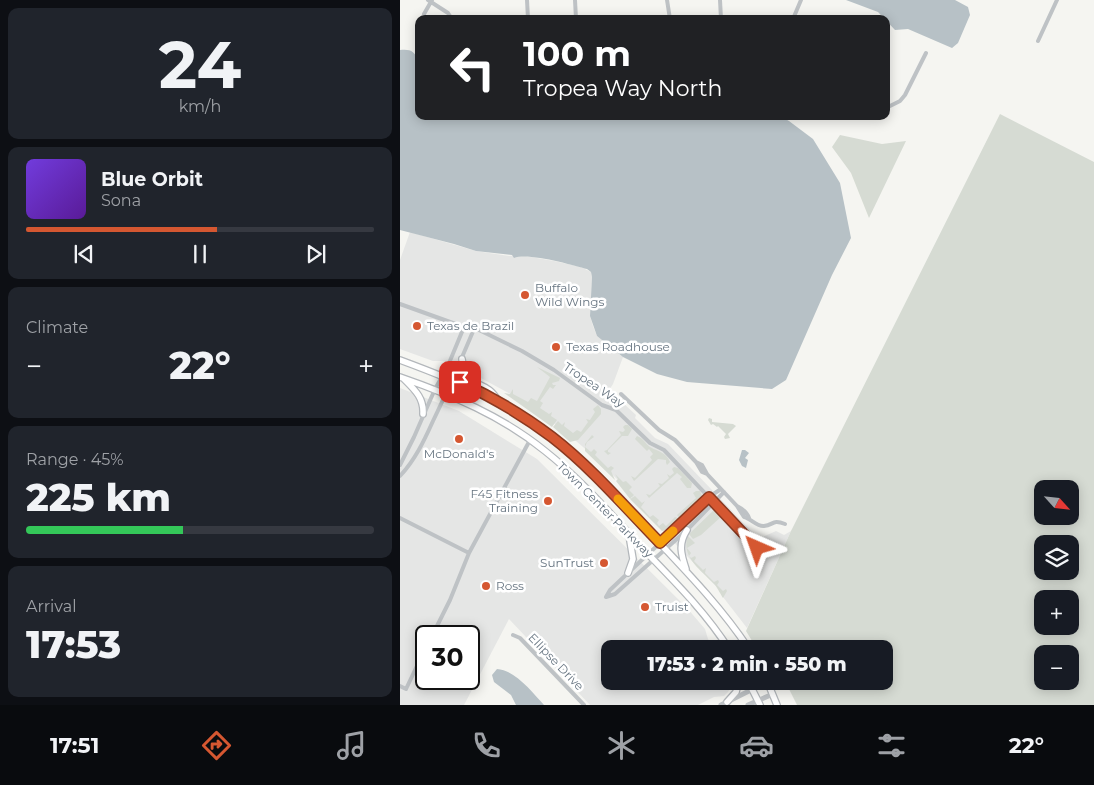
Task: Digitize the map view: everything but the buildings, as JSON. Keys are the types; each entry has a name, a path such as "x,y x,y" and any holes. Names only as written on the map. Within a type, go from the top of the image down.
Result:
{"main road":[{"path":"462,359 466,375 470,381 493,392 498,401"},
{"name":"Town Center Parkway","path":"400,360 452,380 498,401 553,437 591,470 687,571 733,624 743,640"},
{"name":"Town Center Parkway","path":"401,377 435,389 500,420 530,440 573,475 694,602 723,640"},
{"path":"401,377 417,392 423,406 423,414"},
{"path":"687,530 682,537 680,546 687,571"},
{"path":"628,573 633,559 629,533"},
{"path":"724,704 737,690"},
{"path":"752,690 759,703"},
{"path":"771,690 777,705"}],"street":[{"path":"424,14 430,0 449,15"},
{"path":"527,0 528,15"},
{"path":"575,0 576,15"},
{"path":"667,0 669,15"},
{"path":"720,0 721,15"},
{"path":"795,15 801,0"},
{"path":"1038,41 1057,0"},
{"path":"890,106 900,101 905,95 926,53"},
{"name":"Tropea Way","path":"400,304 492,336 536,359 602,404 616,410 650,443 664,450 757,548 766,552"},
{"path":"400,465 435,389 448,368 464,327"},
{"path":"400,476 417,454 462,359 474,329"},
{"path":"621,394 659,430 675,440 696,462 702,465 707,474 737,506 748,514 749,518 762,526 774,522 785,524"},
{"path":"438,625 469,553 530,440"},
{"path":"723,490 709,497 662,546 653,559 615,594 606,597 610,590 648,554 662,546 687,530 715,503 723,490"},
{"path":"400,518 469,553"},
{"name":"Ellipse Drive","path":"513,634 520,638 584,705"},
{"path":"400,686 406,689 415,670"},
{"path":"724,704 752,690"},
{"path":"748,705 759,703 773,694"}],"shaded area":[{"path":"846,0 955,0 968,7 970,15 958,43 952,48 908,29 895,30 890,25 890,15 881,15 878,12"},
{"path":"400,50 407,50 412,51 415,55 415,120 787,120 813,139 840,183 851,238 832,275 786,380 772,389 687,382 657,374 623,357 597,336 590,316 592,277 591,272 587,269 539,258 514,258 512,255 476,251 400,230"},
{"path":"1000,114 1094,162 1094,705 797,705 790,690 893,690 893,640 752,640 746,631 791,531"},
{"path":"840,135 882,144 906,141 869,218 851,173 832,147"},
{"path":"410,232 476,251 509,256 520,255 554,261 581,267 591,272 590,316 593,326 597,336 623,357 609,390 636,415 635,418 655,438 668,444 755,535 760,538 776,531 784,535 791,531 747,628 718,588 660,528 623,488 618,480 570,436 514,396 477,376 443,361 433,361 400,349 400,260"},
{"path":"537,367 560,378 559,381 552,383 556,385 553,389 550,387 540,401 543,403 540,408 549,414 552,412 551,416 557,420 552,427 504,393 510,394 513,389 513,394 528,402 531,398 537,401 550,377"},
{"path":"400,388 459,411 537,459 687,608 705,629 709,640 601,640 601,690 729,690 724,696 714,697 698,705 590,705 509,619 480,674 480,625 415,625 415,690 472,690 464,705 400,705"},
{"path":"598,405 601,409 601,414 578,440 570,442 553,427 558,421 562,425 565,422 564,426 573,433 577,430 581,432 588,422 586,419 590,420 595,412 593,409"},
{"path":"709,418 712,419 712,422 736,426 728,434 730,438 725,439 726,434 718,426 711,425 708,420"},
{"path":"625,425 632,429 628,436 622,436 608,450 611,453 608,455 604,451 621,435 619,431 623,432 625,430 623,427"},
{"path":"592,435 594,437 587,442 585,447 585,444"},
{"path":"637,436 650,447 664,454 670,462 667,465 666,460 658,459 634,481 631,476 635,478 652,460 650,457 653,454 649,449 647,451 635,439"},
{"path":"585,447 591,452 594,449 597,452 595,455 608,468 611,466 614,468 611,471 615,480 585,451"},
{"path":"742,450 749,453 745,458 748,460 746,468 742,466 739,460"},
{"path":"674,467 678,468 692,483 691,488 687,488 680,479 682,477 677,473 649,498 646,494 650,495 660,486 658,483 662,484 669,478 667,474 670,476 674,473 672,469"},
{"path":"615,474 632,487 629,490 634,495 630,499 616,481 618,479"},
{"path":"700,491 703,498 680,519 677,515 696,498 693,493"},
{"path":"635,496 642,503 645,501 641,507 650,517 653,515 659,520 657,523 659,526 663,523 666,526 675,517 680,519 671,527 662,531 630,499"},
{"path":"715,509 718,510 736,530 722,516 701,535 693,539 689,534"},
{"path":"688,536 695,543 687,548 691,553 689,556 687,551 686,544"},
{"path":"689,556 691,558 695,556 694,561 703,570 706,568 705,573 714,582 718,580 717,585 723,591 726,589 727,591 723,598 715,585"},
{"path":"553,660 572,677 579,691 552,662"},
{"path":"497,669 504,670 517,677 544,705 516,705 511,695 494,682 492,675"}],"slow traffic":[{"path":"618,499 660,543 673,531"}],"place":[{"name":"Buffalo Wild Wings","path":"525,295"},
{"name":"Texas de Brazil","path":"417,326"},
{"name":"Texas Roadhouse","path":"556,347"},
{"name":"McDonald's","path":"459,439"},
{"name":"F45 Fitness Training","path":"548,501"},
{"name":"SunTrust","path":"604,563"},
{"name":"Ross","path":"486,586"},
{"name":"Truist","path":"645,607"}],"route":[{"path":"460,382 498,401 553,437 591,470 660,543 709,497 757,548"}]}
